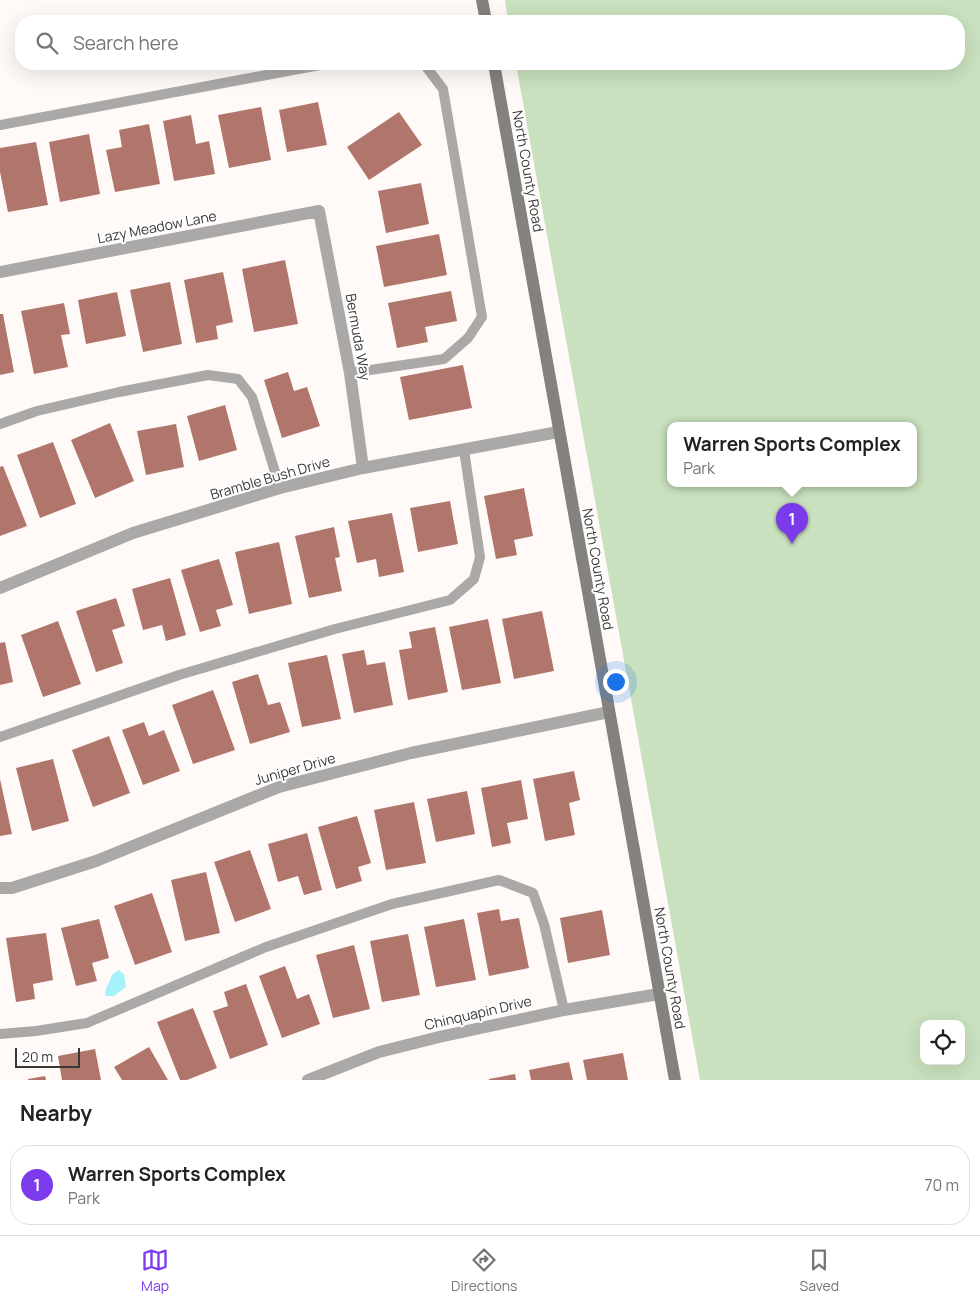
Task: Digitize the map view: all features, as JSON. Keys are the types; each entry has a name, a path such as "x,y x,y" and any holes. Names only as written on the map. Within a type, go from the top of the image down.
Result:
{"street":[{"path":"482,0 485,15"},
{"name":"North County Road","path":"495,70 558,432 675,1080"},
{"name":"Bermuda Way","path":"319,211 350,373 363,468"},
{"name":"Lazy Meadow Lane","path":"0,272 319,211"},
{"name":"Bramble Bush Drive","path":"0,588 133,533 280,488 363,468 558,432"},
{"name":"Juniper Drive","path":"0,888 12,888 96,861 279,787 411,754 609,712"},
{"name":"Chinquapin Drive","path":"308,1080 379,1052 439,1037 564,1010 659,994"}],"lane":[{"path":"0,125 293,70"},
{"path":"350,373 444,359 468,338 482,317 443,89 429,70"},
{"path":"0,424 37,412 110,394 208,375 238,379 252,397 280,488"},
{"path":"0,737 179,675 335,629 450,600 474,579 480,557 464,450"},
{"path":"0,1034 36,1031 86,1023 266,947 392,904 499,880 533,893 544,924 564,1010"}],"green space":[{"path":"505,0 980,0 980,1080 700,1080 517,70 965,70 965,15 507,15"}],"water":[{"path":"118,970 124,974 126,987 114,996 106,996 105,993 112,975"}],"building":[{"path":"318,102 327,145 287,152 279,110"},
{"path":"261,107 271,160 229,168 218,115"},
{"path":"399,112 422,145 369,180 347,147"},
{"path":"191,115 196,144 209,141 215,174 174,181 163,121"},
{"path":"149,124 160,184 115,192 106,150 122,147 119,130"},
{"path":"89,134 100,194 60,202 49,142"},
{"path":"36,142 48,205 8,212 0,172 0,148"},
{"path":"421,183 429,224 386,233 378,191"},
{"path":"439,234 447,275 384,287 376,246"},
{"path":"285,260 298,324 254,332 242,269"},
{"path":"223,272 233,322 216,326 218,339 196,343 184,280"},
{"path":"170,282 182,344 143,352 130,290"},
{"path":"451,291 457,321 425,327 428,342 397,348 388,303"},
{"path":"117,292 126,336 86,344 78,300"},
{"path":"64,303 70,334 61,335 68,367 34,374 21,311"},
{"path":"0,314 3,314 14,372 0,375"},
{"path":"463,365 472,408 409,420 400,377"},
{"path":"288,372 294,391 307,387 320,426 282,438 264,380"},
{"path":"225,405 237,450 199,461 187,416"},
{"path":"110,423 134,481 95,498 71,440"},
{"path":"176,424 184,467 146,475 137,431"},
{"path":"53,442 76,504 40,518 17,455"},
{"path":"3,466 27,526 0,536 0,467"},
{"path":"524,488 533,536 514,540 517,555 496,559 484,496"},
{"path":"450,501 458,544 418,552 410,508"},
{"path":"392,513 404,572 379,577 376,559 357,563 348,521"},
{"path":"334,527 340,557 335,558 342,591 309,598 295,536"},
{"path":"279,542 292,604 249,614 235,552"},
{"path":"219,559 233,605 216,610 221,626 200,632 181,570"},
{"path":"170,578 186,635 166,641 162,625 143,630 132,589"},
{"path":"116,598 125,626 112,630 123,663 96,672 76,611"},
{"path":"542,611 554,671 514,679 502,619"},
{"path":"488,619 501,683 462,690 449,627"},
{"path":"58,621 81,684 43,697 21,635"},
{"path":"435,627 448,692 408,700 399,650 412,648 409,632"},
{"path":"5,642 13,682 0,685 0,643"},
{"path":"364,650 367,665 385,662 393,705 354,713 342,654"},
{"path":"327,655 341,719 302,727 288,663"},
{"path":"258,674 268,705 280,702 290,732 250,744 232,682"},
{"path":"213,690 235,750 193,764 172,705"},
{"path":"144,722 149,736 164,730 180,771 143,785 122,730"},
{"path":"109,736 130,793 93,807 72,750"},
{"path":"53,759 69,821 32,831 16,768"},
{"path":"574,771 580,800 569,803 575,835 545,841 533,779"},
{"path":"0,779 12,834 0,836"},
{"path":"521,780 528,819 507,823 511,843 492,847 481,788"},
{"path":"467,791 475,834 436,842 427,799"},
{"path":"414,802 426,863 386,870 374,810"},
{"path":"357,816 371,863 358,867 362,881 336,889 318,827"},
{"path":"307,833 322,890 304,895 298,876 278,882 268,844"},
{"path":"250,850 271,909 235,922 214,862"},
{"path":"206,872 220,933 185,941 171,880"},
{"path":"152,893 172,952 135,965 114,906"},
{"path":"499,909 501,921 519,918 529,968 489,976 477,913"},
{"path":"602,910 610,955 568,963 560,918"},
{"path":"99,919 109,958 92,963 97,981 76,986 61,928"},
{"path":"464,919 476,980 436,987 424,927"},
{"path":"46,933 53,980 33,984 35,999 16,1002 6,938"},
{"path":"408,934 420,995 382,1002 370,941"},
{"path":"354,945 370,1009 333,1018 316,955"},
{"path":"285,966 297,999 309,994 320,1024 282,1038 259,976"},
{"path":"246,984 268,1045 230,1059 213,1011 228,1006 224,992"},
{"path":"193,1008 217,1068 187,1080 180,1080 157,1022"},
{"path":"149,1047 168,1080 122,1080 114,1067"},
{"path":"95,1049 101,1080 62,1080 58,1056"},
{"path":"623,1053 628,1080 587,1080 583,1060"},
{"path":"569,1062 573,1080 531,1080 529,1070"},
{"path":"515,1074 516,1080 489,1080 489,1079"},
{"path":"45,1076 46,1080 28,1080 28,1079"}],"place":[{"name":"Warren Sports Complex","path":"792,544"}]}
